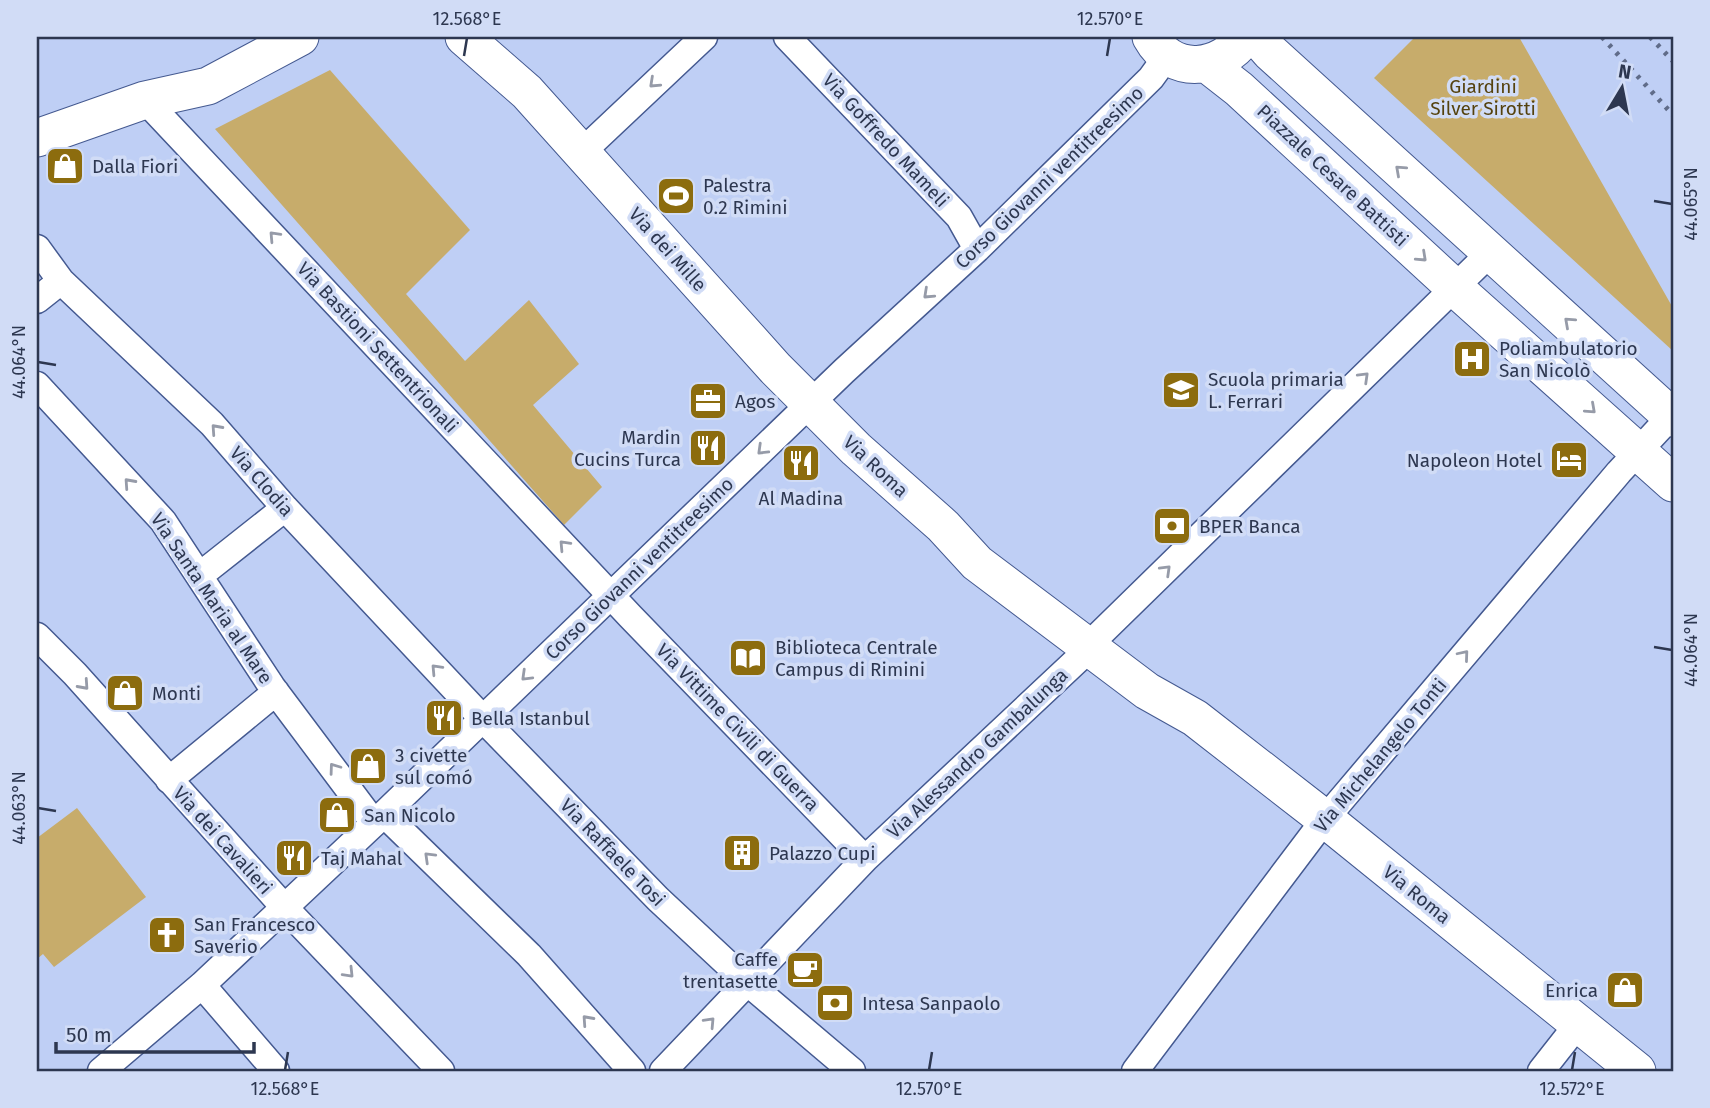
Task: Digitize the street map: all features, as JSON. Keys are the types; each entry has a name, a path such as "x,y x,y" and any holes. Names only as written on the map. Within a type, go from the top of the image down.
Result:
{"main road":[{"path":"37,138 145,100 208,86 300,37"},
{"name":"Via dei Mille","path":"464,37 527,92 775,368 812,404"},
{"name":"Via dei Mille","path":"485,37 507,61 527,92"},
{"name":"Via dei Mille","path":"497,37 515,57 527,92"},
{"path":"1159,46 1183,63 1207,64 1234,51 1245,37"},
{"path":"1257,37 1270,52 1672,417"},
{"name":"Piazzale Cesare Battisti","path":"1207,64 1240,89 1456,289 1673,483"},
{"name":"Via Roma","path":"812,404 889,480 943,526 987,550 1095,641 1162,680 1195,718 1325,819 1637,1071"}],"street":[{"path":"582,152 704,37"},
{"name":"Via Goffredo Mameli","path":"788,37 959,217 977,249"},
{"name":"Corso Giovanni ventitreesimo","path":"101,1071 202,985 844,371 977,249 1151,78 1159,46"},
{"name":"Via Bastioni Settentrionali","path":"145,100 610,594"},
{"name":"Via Clodia","path":"37,248 61,281 212,424 285,508 483,719"},
{"path":"1456,289 1491,252"},
{"path":"37,300 61,281"},
{"name":"Via Alessandro Gambalunga","path":"663,1071 865,859 1095,641 1456,289"},
{"name":"Via Santa Maria al Mare","path":"37,385 163,521 276,691 379,818 529,955 632,1071"},
{"path":"1639,451 1672,417"},
{"name":"Via Michelangelo Tonti","path":"1135,1071 1325,819 1639,451"},
{"path":"199,576 285,508"},
{"name":"Via Vittime Civili di Guerra","path":"610,594 865,859"},
{"name":"Via dei Cavalieri","path":"37,636 75,674 284,907 441,1071"},
{"path":"169,780 276,691"},
{"name":"Via Raffaele Tosi","path":"483,719 658,899 747,982 852,1071"},
{"path":"202,985 276,1071"},
{"path":"1541,1071 1578,1024"}],"green space":[{"name":"Giardini Silver Sirotti","path":"1415,37 1519,37 1673,308 1673,351 1374,78"},
{"path":"330,70 470,230 406,294 465,361 529,300 579,364 533,405 602,487 564,525 215,129"},
{"path":"77,808 146,897 54,967 43,954 37,959 37,838"}],"railway":[{"path":"1602,37 1673,115"},
{"path":"1650,37 1673,61"}],"place":[{"name":"Dalla Fiori","path":"65,166"},
{"name":"Palestra 0.2 Rimini","path":"676,196"},
{"name":"Poliambulatorio San Nicolò","path":"1472,359"},
{"name":"Scuola primaria L. Ferrari","path":"1181,390"},
{"name":"Agos","path":"708,401"},
{"name":"Mardin Cucins Turca","path":"708,448"},
{"name":"Napoleon Hotel","path":"1569,460"},
{"name":"Al Madina","path":"801,463"},
{"name":"BPER Banca","path":"1172,526"},
{"name":"Biblioteca Centrale Campus di Rimini","path":"748,658"},
{"name":"Monti","path":"125,693"},
{"name":"Bella Istanbul","path":"444,718"},
{"name":"3 civette sul comó","path":"368,766"},
{"name":"San Nicolo","path":"337,815"},
{"name":"Palazzo Cupi","path":"742,853"},
{"name":"Taj Mahal","path":"294,858"},
{"name":"San Francesco Saverio","path":"167,935"},
{"name":"Caffe trentasette","path":"805,970"},
{"name":"Enrica","path":"1625,990"},
{"name":"Intesa Sanpaolo","path":"835,1003"}]}
